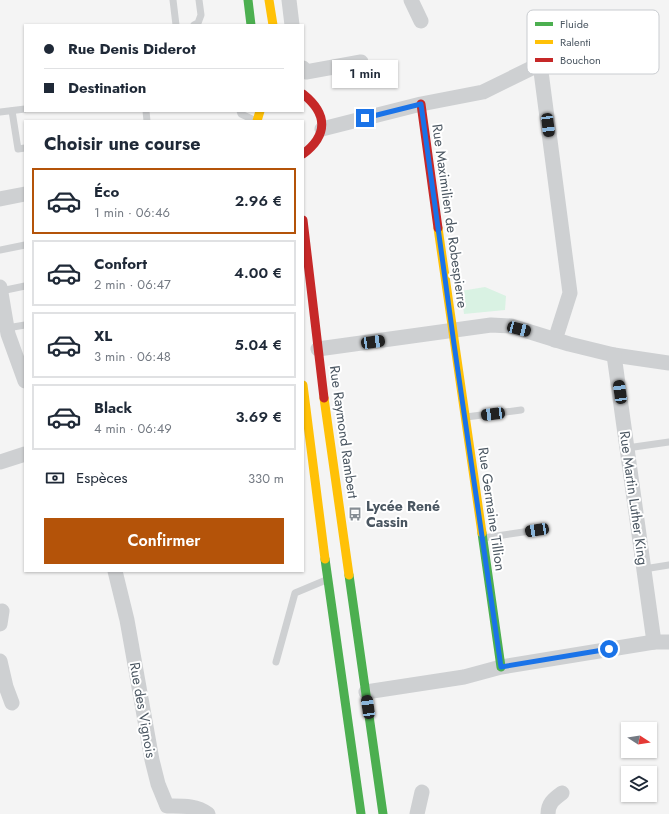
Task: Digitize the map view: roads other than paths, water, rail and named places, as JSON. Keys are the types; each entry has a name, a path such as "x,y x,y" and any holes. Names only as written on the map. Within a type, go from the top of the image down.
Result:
{"main road":[{"path":"248,0 251,24"},
{"path":"269,0 273,24"},
{"path":"304,95 312,100 318,108 322,118 322,129 319,139 312,148 304,153"},
{"name":"Rue Maximilien de Robespierre","path":"421,104 452,330"},
{"name":"Rue Raymond Rambert","path":"304,229 318,349 383,814"},
{"name":"Rue Germaine Tillion","path":"452,330 501,667"},
{"path":"304,393 361,814"}],"street":[{"path":"289,0 292,24"},
{"path":"411,0 421,21"},
{"path":"304,69 306,72 361,62"},
{"path":"322,129 421,104 483,92 527,70"},
{"path":"541,74 570,293 554,340"},
{"path":"0,199 24,194"},
{"path":"0,289 7,331 24,378"},
{"path":"318,349 491,325 511,326 554,340 614,354 669,363"},
{"name":"Rue Martin Luther King","path":"614,354 654,642"},
{"path":"0,462 24,454"},
{"name":"Rue des Vignois","path":"115,572 127,620 162,810 188,806 202,809 208,814"},
{"path":"366,692 464,677 501,667 654,642 669,642"},
{"path":"0,661 3,688 12,703"},
{"path":"417,814 422,792"},
{"path":"548,814 548,809 552,800 562,793"}],"lane":[{"path":"173,0 176,24"},
{"path":"196,24 198,23 201,15 199,0"},
{"path":"0,112 24,109"},
{"path":"12,111 18,149 24,148"},
{"path":"240,112 241,114 254,120"},
{"path":"0,250 24,245"},
{"path":"0,289 24,286"},
{"path":"7,331 24,325"},
{"path":"464,417 521,410"},
{"path":"627,448 669,442"},
{"path":"482,538 537,530"},
{"path":"644,569 669,566"},
{"path":"276,662 295,593 328,579"}],"place":[{"name":"Lycée René Cassin","path":"355,514"}]}
